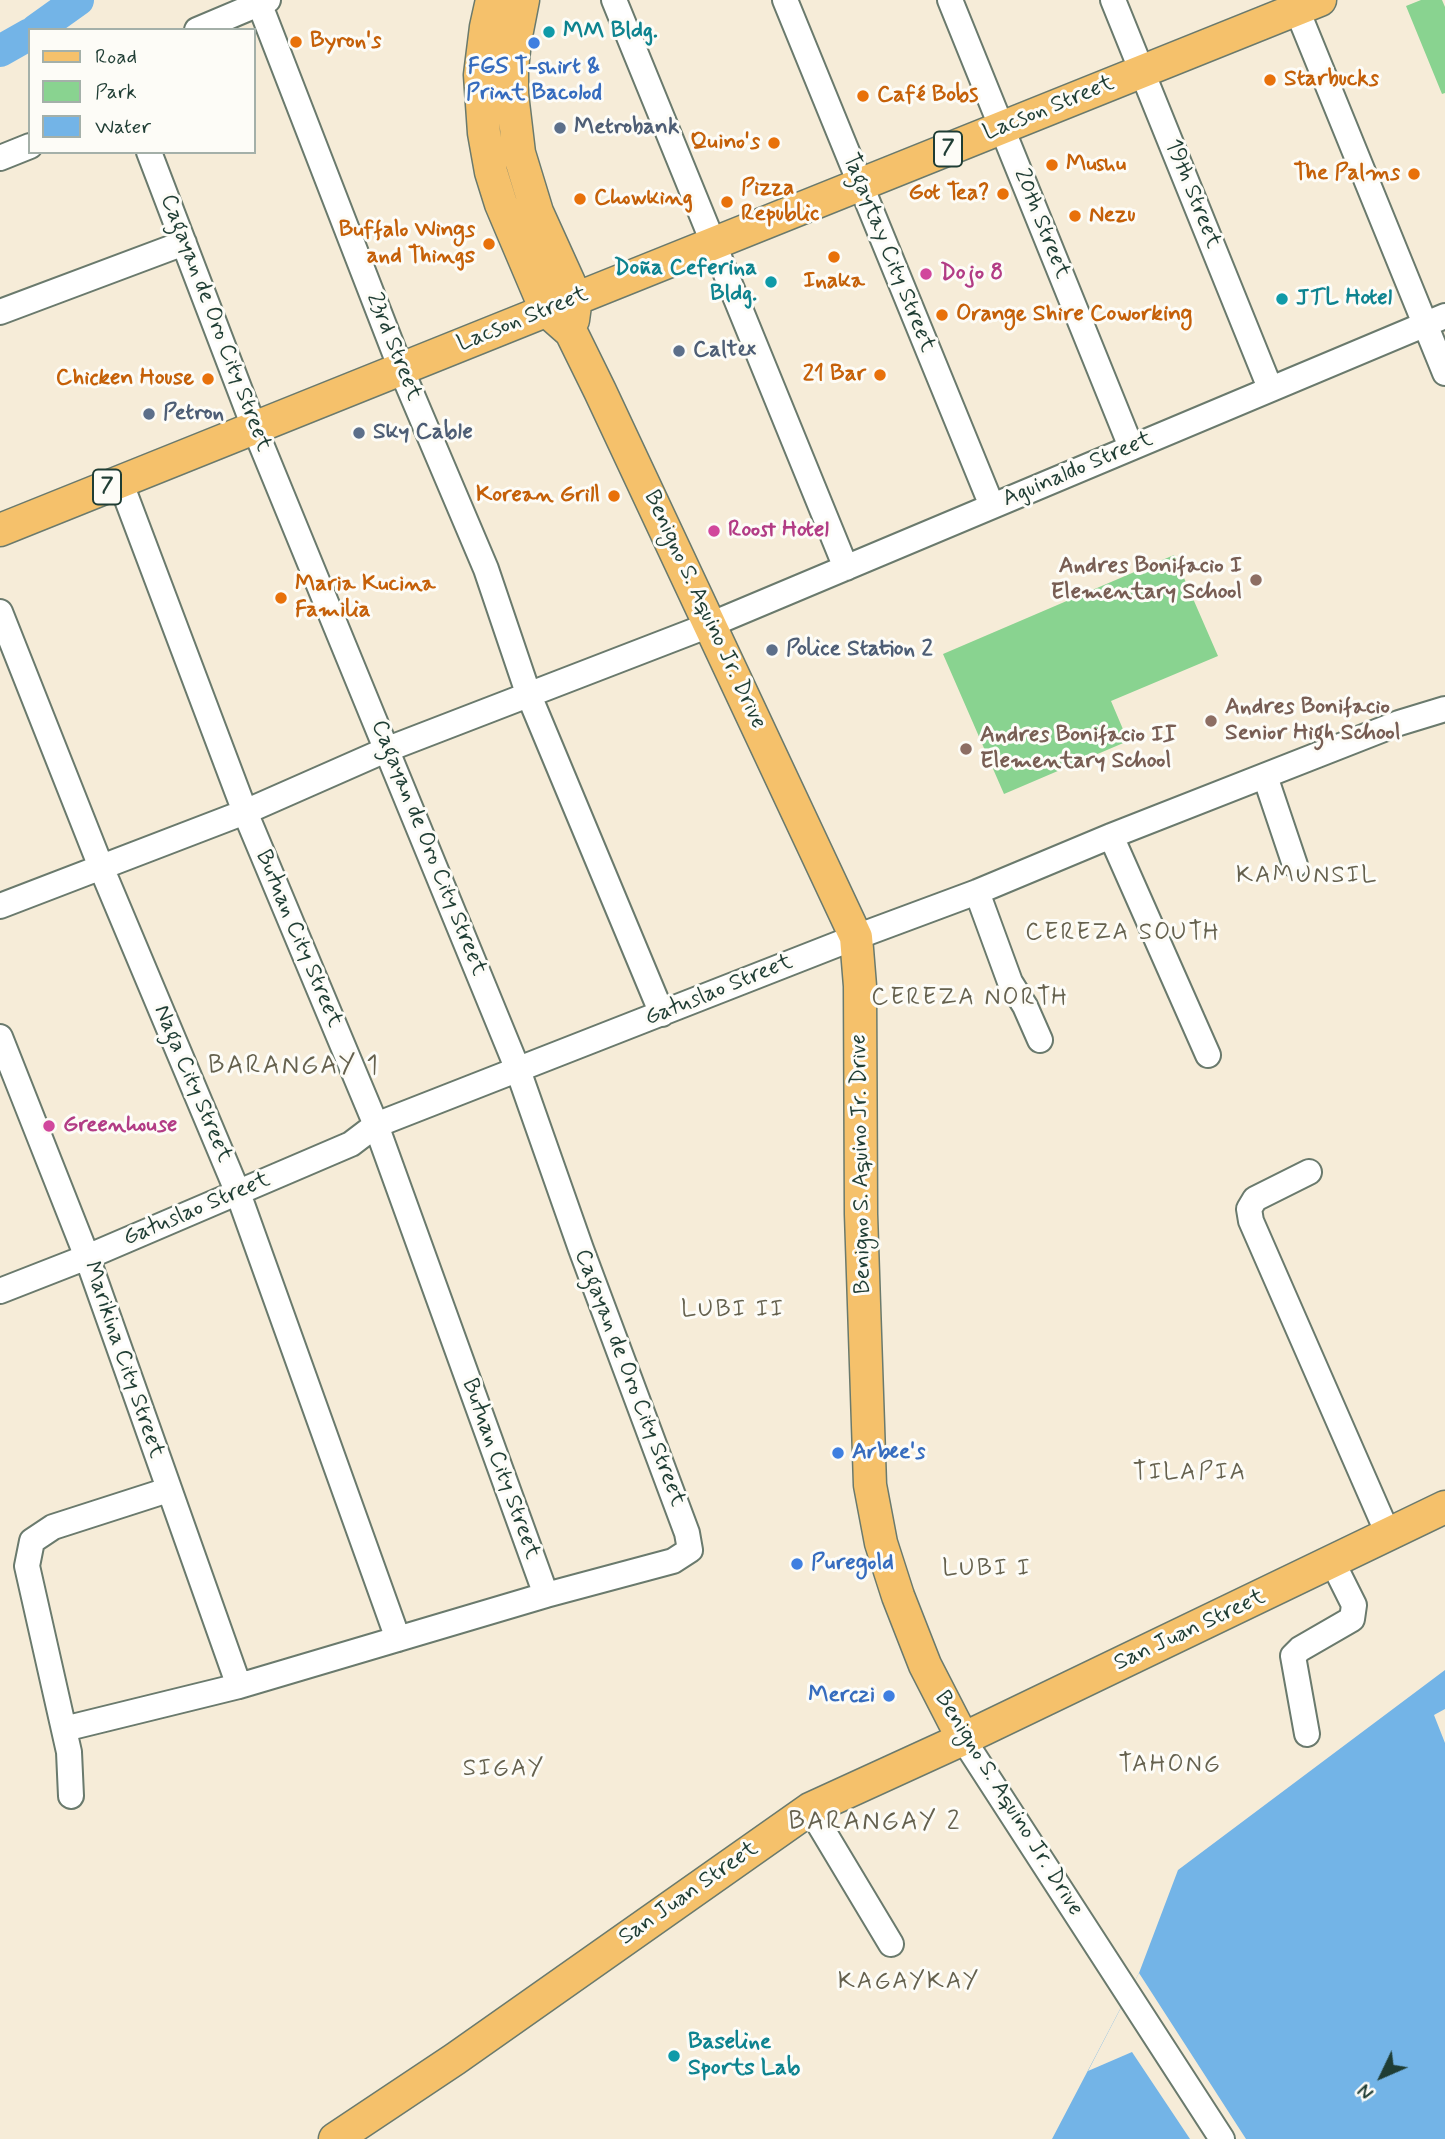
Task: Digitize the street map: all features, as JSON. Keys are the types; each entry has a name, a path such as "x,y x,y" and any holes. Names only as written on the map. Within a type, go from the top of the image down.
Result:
{"main road":[{"name":"Benigno S. Aquino Jr. Drive","path":"492,0 483,45 480,96 486,153 501,204 546,310 571,332 712,624 856,937 860,986 861,1214 870,1485 881,1543 898,1596 925,1665 963,1739"},
{"path":"523,0 512,69 519,153 537,212 576,298 571,332"},
{"name":"Lacson Street","path":"0,530 1002,128 1303,3"},
{"name":"San Juan Street","path":"335,2139 455,2059 810,1809 963,1739 1445,1507"}],"street":[{"path":"614,0 846,568"},
{"name":"Tagaytay City Street","path":"785,0 992,506"},
{"name":"20th Street","path":"950,0 1131,447"},
{"name":"19th Street","path":"1113,0 1270,388"},
{"path":"201,28 262,1"},
{"name":"23rd Street","path":"262,1 401,369 486,569 528,693 662,1014"},
{"path":"1303,3 1435,319 1445,373"},
{"path":"0,158 28,147"},
{"name":"Cagayan de Oro City Street","path":"150,154 254,427 518,1070 687,1533 690,1550 673,1561 546,1595"},
{"path":"0,313 184,243"},
{"name":"Aguinaldo Street","path":"0,906 244,812 388,749 528,693 712,624 1435,319"},
{"name":"Butuan City Street","path":"120,481 244,812 376,1125 546,1595"},
{"name":"Naga City Street","path":"0,612 101,867 238,1193 398,1639"},
{"name":"Gatuslao Street","path":"0,1291 87,1257 351,1144 376,1125 977,892 1265,775 1399,723 1445,709"},
{"path":"1265,775 1295,865"},
{"path":"1111,836 1208,1055"},
{"path":"977,892 1010,982 1025,1006 1040,1040"},
{"name":"Marikina City Street","path":"0,1037 87,1257 239,1686"},
{"path":"1309,1172 1255,1199 1249,1209 1251,1221 1388,1534"},
{"path":"71,1796 71,1767 64,1729 27,1566 32,1541 53,1527 168,1490"},
{"path":"1307,1734 1293,1656 1300,1649 1352,1619 1354,1605 1333,1563"},
{"path":"64,1729 239,1686 546,1595"},
{"name":"Benigno S. Aquino Jr. Drive","path":"963,1739 1222,2139"},
{"path":"810,1809 891,1944"}],"green space":[{"path":"1421,0 1442,0 1445,7 1445,93 1442,94 1406,6"},
{"path":"1174,555 1218,656 1111,701 1128,741 1004,794 943,654"}],"water":[{"path":"1445,1670 1445,1709 1434,1715 1445,1743 1445,2139 1052,2139 1139,1973 1178,1870"}],"pier":[{"path":"1139,1973 1246,2139 1190,2139 1132,2052 1088,2071"}],"waterway":[{"path":"39,28 78,0"},
{"path":"0,51 28,35"}],"place":[{"name":"MM Bldg.","path":"549,32"},
{"name":"Byron's","path":"296,42"},
{"name":"FGS T-shirt & Print Bacolod","path":"534,43"},
{"name":"Starbucks","path":"1270,80"},
{"name":"Café Bobs","path":"863,96"},
{"name":"Metrobank","path":"560,128"},
{"name":"Quino's","path":"774,143"},
{"name":"Mushu","path":"1052,165"},
{"name":"The Palms","path":"1414,174"},
{"name":"Got Tea?","path":"1003,194"},
{"name":"Chowking","path":"580,199"},
{"name":"Pizza Republic","path":"727,202"},
{"name":"Nezu","path":"1075,216"},
{"name":"Buffalo Wings and Things","path":"489,244"},
{"name":"Inaka","path":"834,257"},
{"name":"Dojo 8","path":"926,274"},
{"name":"Doña Ceferina Bldg.","path":"771,282"},
{"name":"JTL Hotel","path":"1282,299"},
{"name":"Orange Shire Coworking","path":"942,315"},
{"name":"Caltex","path":"679,351"},
{"name":"21 Bar","path":"880,375"},
{"name":"Chicken House","path":"208,379"},
{"name":"Petron","path":"149,414"},
{"name":"Sky Cable","path":"359,433"},
{"name":"Korean Grill","path":"614,496"},
{"name":"Roost Hotel","path":"714,531"},
{"name":"Andres Bonifacio I Elementary School","path":"1256,580"},
{"name":"Maria Kucina Familia","path":"281,598"},
{"name":"Police Station 2","path":"772,650"},
{"name":"Andres Bonifacio Senior High School","path":"1211,721"},
{"name":"Andres Bonifacio II Elementary School","path":"966,749"},
{"name":"Greenhouse","path":"49,1126"},
{"name":"Arbee's","path":"838,1453"},
{"name":"Puregold","path":"797,1564"},
{"name":"Merczi","path":"889,1696"},
{"name":"Baseline Sports Lab","path":"674,2056"}],"district":[{"name":"KAMUNSIL","path":"1307,877"},
{"name":"CEREZA SOUTH","path":"1123,934"},
{"name":"CEREZA NORTH","path":"970,999"},
{"name":"BARANGAY 1","path":"294,1068"},
{"name":"LUBI II","path":"733,1311"},
{"name":"TILAPIA","path":"1190,1474"},
{"name":"LUBI I","path":"987,1570"},
{"name":"TAHONG","path":"1170,1766"},
{"name":"SIGAY","path":"504,1770"},
{"name":"BARANGAY 2","path":"875,1824"},
{"name":"KAGAYKAY","path":"909,1983"}]}
